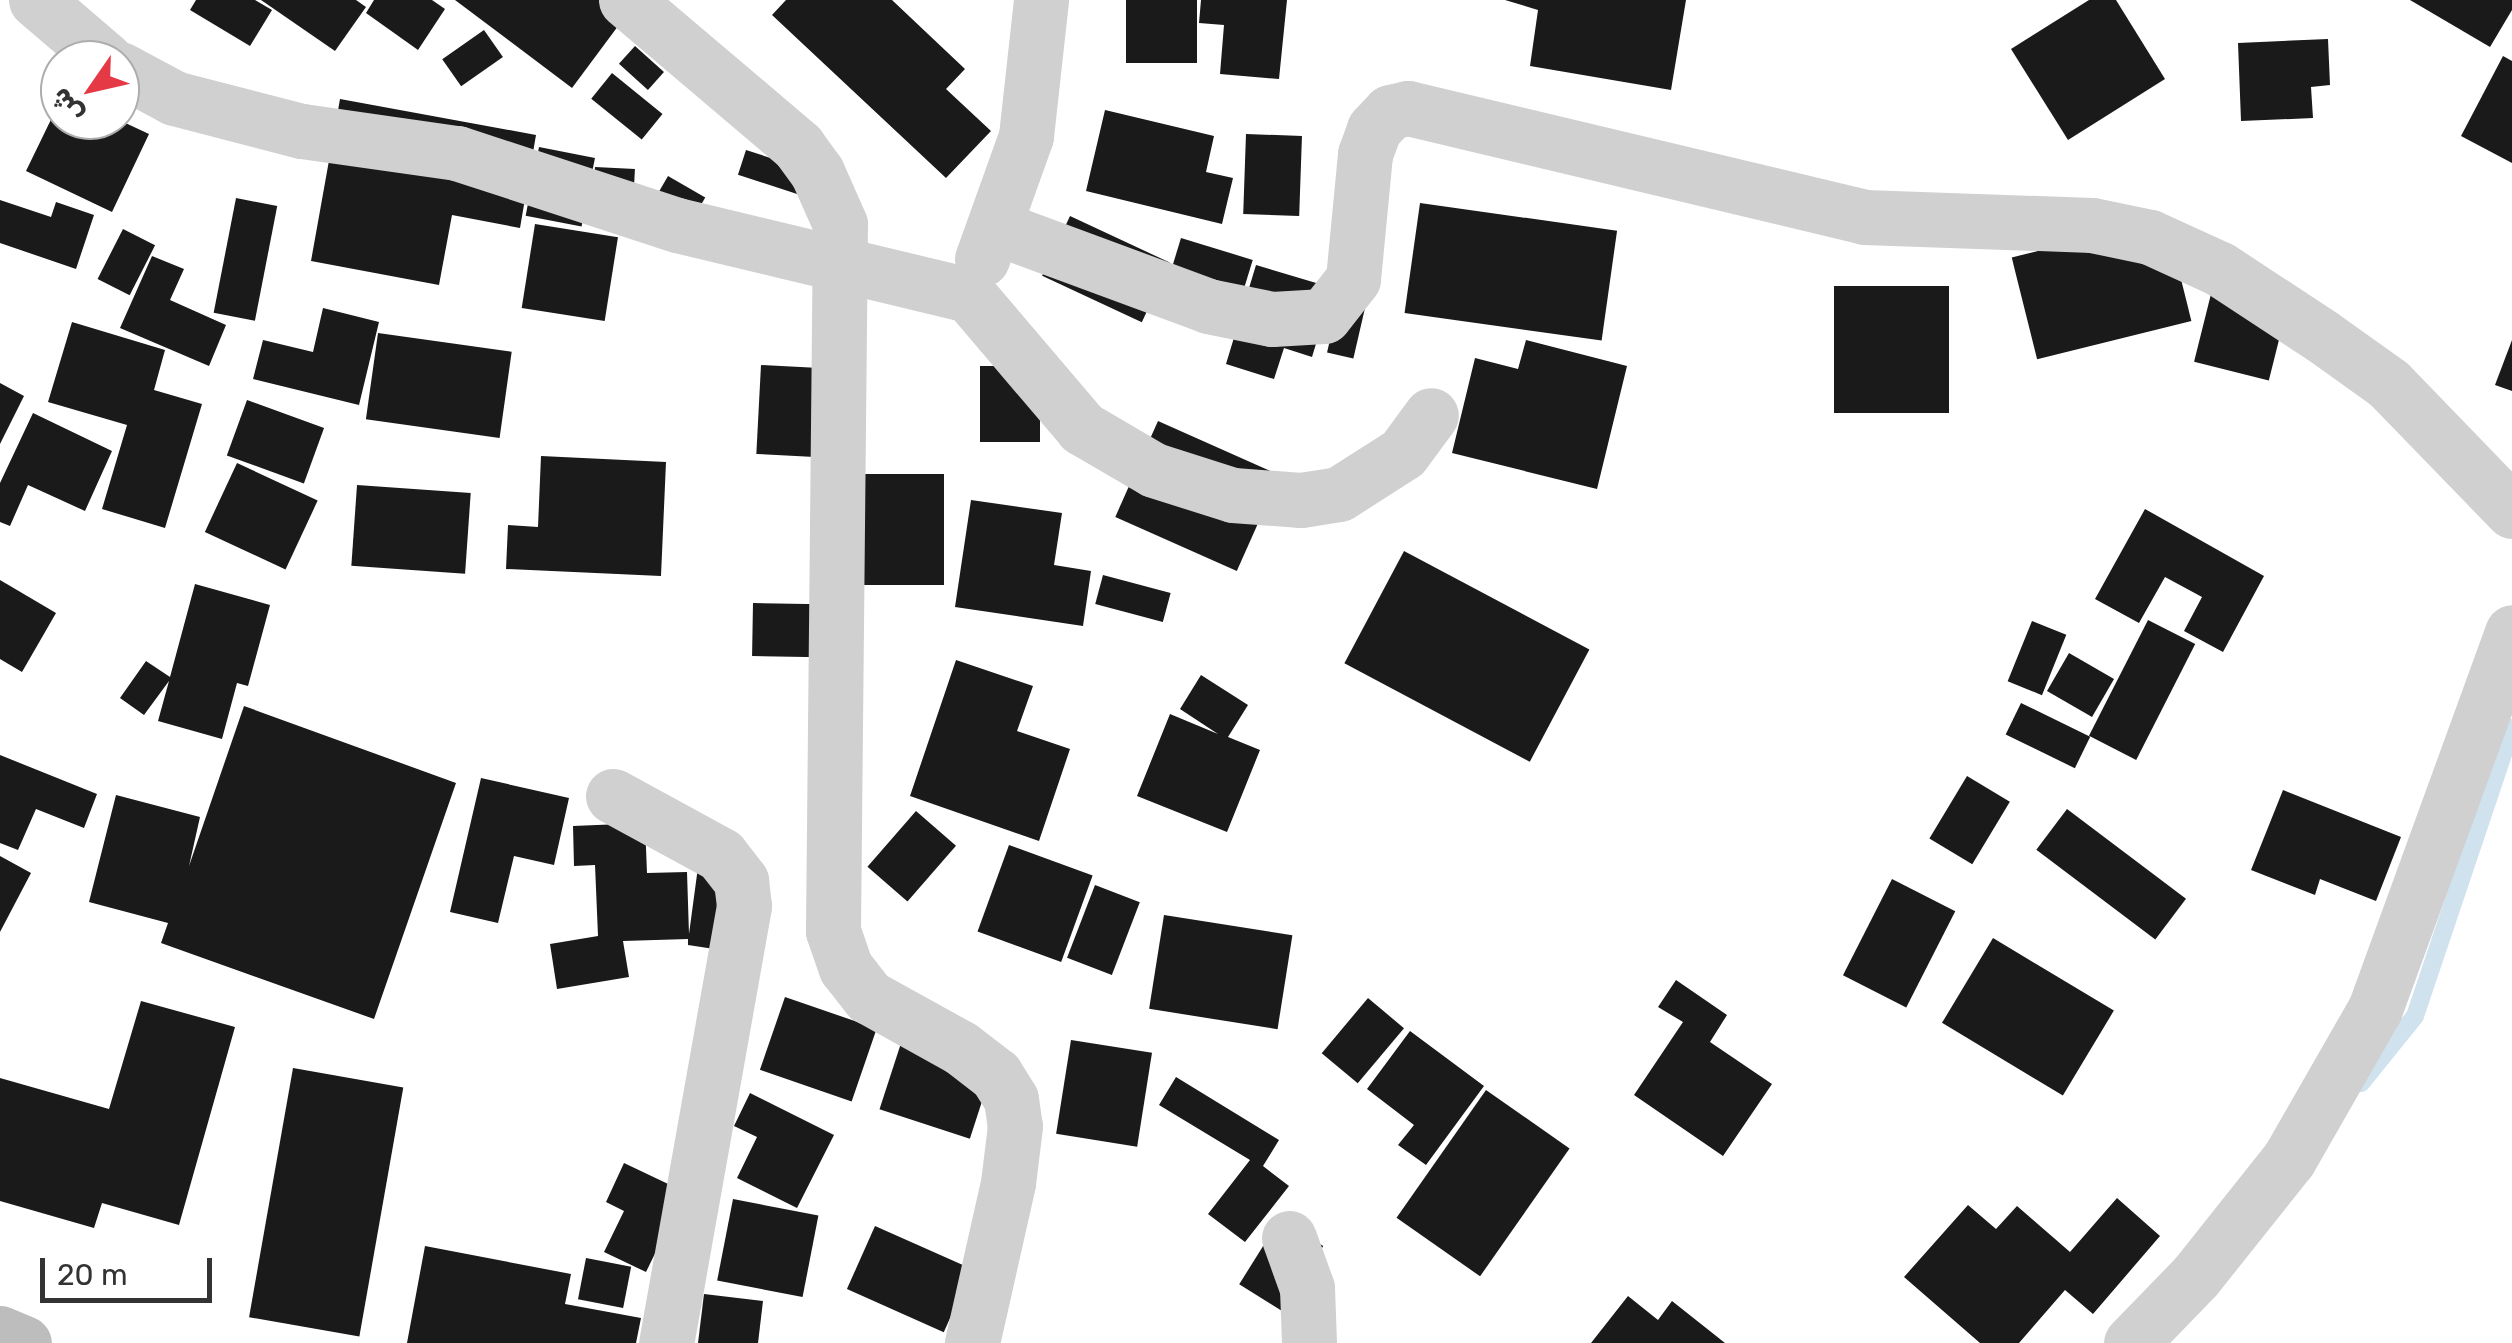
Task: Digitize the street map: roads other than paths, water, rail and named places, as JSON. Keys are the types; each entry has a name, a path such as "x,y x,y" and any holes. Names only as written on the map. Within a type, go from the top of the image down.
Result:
{"main road":[{"path":"0,1333 24,1343"}],"street":[{"path":"36,0 83,40"},
{"path":"626,0 798,146 835,210 842,264 834,931 846,968 869,997 961,1048 996,1076 1010,1099 1015,1126 1008,1183 972,1343"},
{"path":"969,295 1026,136 1041,0"},
{"path":"140,80 174,98 302,131 458,153 676,224 969,295 1082,428 1154,470 1233,495 1301,500 1339,494 1403,453 1431,415"},
{"path":"995,226 1208,306 1272,319 1324,316 1353,279 1365,154 1374,129 1390,112 1408,108 1864,217 2092,226 2150,237 2220,269 2322,336 2389,384 2512,511"},
{"path":"2130,1343 2195,1277 2289,1159 2375,1009 2512,632"},
{"path":"612,796 721,855 741,881 744,906 666,1343"},
{"path":"1289,1238 1307,1288 1308,1343"}],"waterway":[{"path":"2361,1083 2415,1016 2512,728"}]}
